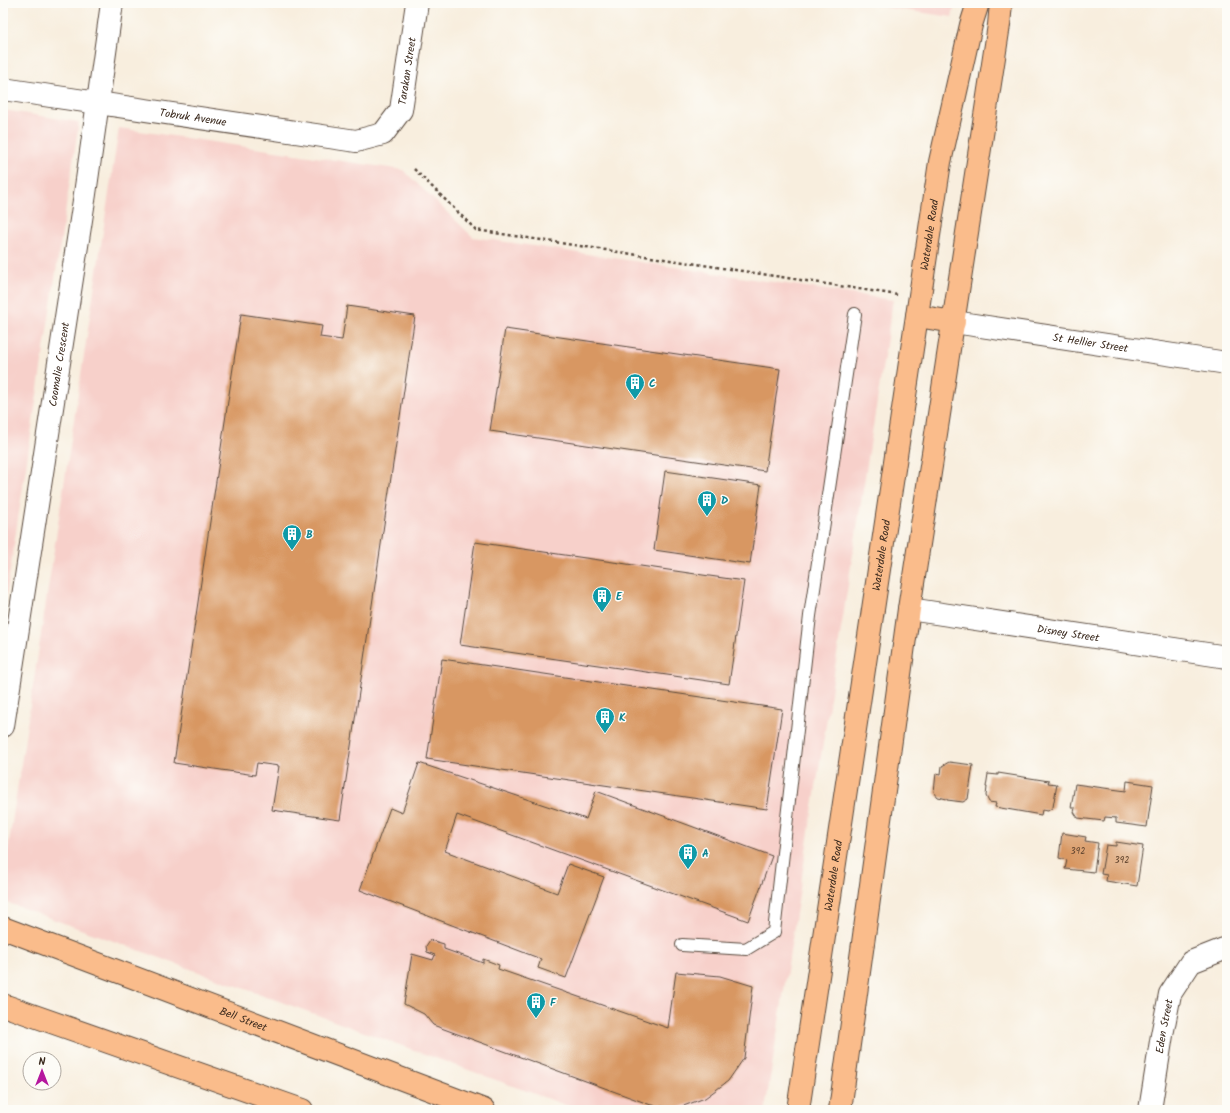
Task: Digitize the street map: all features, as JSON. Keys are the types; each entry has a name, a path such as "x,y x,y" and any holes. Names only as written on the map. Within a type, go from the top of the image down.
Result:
{"main road":[{"name":"Waterdale Road","path":"798,1110 940,162 971,25 978,3"},
{"path":"840,1110 909,609 954,322 999,25 1001,3"},
{"path":"917,316 954,322"},
{"name":"Bell Street","path":"3,928 484,1110"},
{"path":"3,1004 302,1110"}],"street":[{"name":"Coomalie Crescent","path":"3,726 99,103 112,3"},
{"name":"Tarakan Street","path":"383,134 401,110 417,3"},
{"name":"Tobruk Avenue","path":"3,89 356,141 383,134"},
{"name":"St Hellier Street","path":"954,322 1227,363"},
{"name":"Disney Street","path":"909,609 1227,657"},
{"name":"Eden Street","path":"1150,1110 1170,994 1191,962 1224,949 1227,950"}],"lane":[{"path":"682,944 746,949 774,932 810,616 855,314"}],"path":[{"path":"414,169 476,230 904,296"}],"shaded area":[{"path":"855,3 955,3 952,17"},
{"path":"3,110 79,122 3,616"},
{"path":"119,128 403,170 473,237 893,300 765,1110 579,1110 3,901 3,881"}],"building":[{"name":"B","path":"347,306 415,316 340,820 272,810 279,766 257,763 255,775 174,763 241,314 322,326 320,337 342,340"},
{"name":"C","path":"505,329 780,369 765,471 490,431"},
{"name":"D","path":"665,471 761,485 750,564 654,550"},
{"name":"E","path":"475,542 744,581 729,684 460,645"},
{"name":"K","path":"442,659 782,709 767,809 427,759"},
{"path":"949,762 973,765 968,799 963,802 938,797 934,792 936,773 941,774 942,766"},
{"name":"A","path":"419,763 586,819 596,791 772,856 748,921 457,815 445,851 557,893 568,864 604,877 566,978 538,968 541,959 360,890 390,808 402,813"},
{"path":"998,773 1049,781 1048,783 1057,784 1053,807 1048,811 1042,810 1041,815 995,807 996,803 989,802 986,796 986,787 988,774 998,775"},
{"path":"1127,781 1153,785 1147,827 1116,823 1116,818 1105,817 1104,821 1078,818 1074,812 1075,808 1071,808 1075,784 1126,791"},
{"path":"1062,833 1086,837 1085,841 1098,843 1094,872 1065,869 1067,860 1059,858"},
{"path":"1116,842 1143,846 1137,886 1106,881 1107,875 1101,874 1106,845 1116,846"},
{"name":"F","path":"430,940 444,944 444,949 483,963 483,959 499,965 498,969 668,1028 676,972 720,976 753,986 744,1058 728,1081 705,1098 678,1108 651,1105 433,1025 424,1014 404,1004 412,954 433,960 435,955 427,952 426,946"}],"place":[{"name":"C","path":"635,400"},
{"name":"D","path":"707,517"},
{"name":"B","path":"292,551"},
{"name":"E","path":"602,613"},
{"name":"K","path":"605,734"},
{"name":"A","path":"688,870"},
{"name":"F","path":"536,1019"}]}
